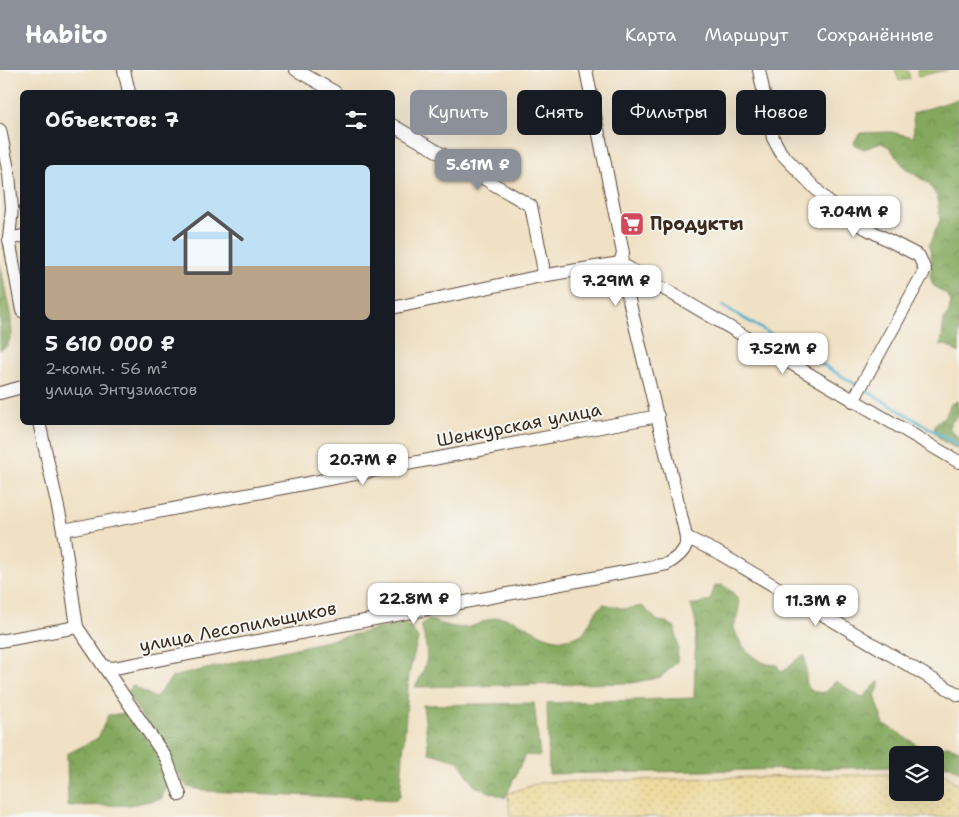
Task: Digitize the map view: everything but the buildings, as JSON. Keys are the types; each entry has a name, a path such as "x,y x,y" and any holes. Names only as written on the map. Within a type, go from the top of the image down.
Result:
{"street":[{"path":"124,70 129,90"},
{"path":"296,70 331,90"},
{"path":"586,70 622,253 620,263 686,536 959,695"},
{"path":"759,70 773,138 781,153 842,216 919,256 925,270 853,401"},
{"path":"395,127 531,206 543,266 541,276"},
{"path":"0,130 9,174 12,208 9,239 20,300"},
{"path":"9,239 20,236"},
{"path":"395,307 541,276 620,263 959,462"},
{"path":"0,392 20,387"},
{"name":"Шенкурская улица","path":"63,530 658,416"},
{"path":"41,425 63,530 77,627 166,758 180,795"},
{"name":"улица Лесопильщиков","path":"105,667 114,668 667,564 682,554 686,546 686,536"},
{"path":"0,641 77,627"}],"green space":[{"path":"895,70 908,70 910,79 899,81"},
{"path":"917,70 948,70 918,76"},
{"path":"959,99 959,353 946,345 941,346 944,319 949,313 951,301 947,295 933,285 930,276 932,261 929,245 940,220 937,196 928,183 906,169 889,147 881,143 864,149 855,145 854,142 860,133 891,132 914,137 913,113"},
{"path":"0,262 12,334 7,346 0,350"},
{"path":"957,401 959,414 950,424 950,429 959,438 959,450 942,440 936,434 935,429 935,424 946,415 951,404"},
{"path":"722,585 730,590 738,599 739,608 734,628 740,642 750,654 762,662 777,665 781,672 804,655 806,681 811,690 817,692 826,692 836,681 862,698 879,681 879,688 875,695 884,725 919,746 889,746 889,767 549,774 547,703 694,698 696,623 691,605 710,601 715,586"},
{"path":"604,604 626,609 642,606 658,621 666,622 675,627 678,648 677,662 661,677 632,683 415,687 426,663 427,656 421,624 428,620 462,628 502,617 515,621 540,634 558,639 567,639 582,634 596,612"},
{"path":"403,623 413,630 418,639 409,674 400,796 395,800 208,791 187,787 127,693 132,685 155,698 172,677"},
{"path":"534,703 540,756 525,755 505,798 475,786 458,761 429,753 423,705"},
{"path":"127,713 165,764 169,783 161,799 129,805 68,806 67,754 98,738 108,715"},
{"path":"944,746 959,750 959,772 951,766 944,766"}],"sand":[{"path":"889,774 889,801 944,801 944,774 959,786 959,817 510,817 508,793 543,782"}],"waterway":[{"path":"632,287 653,298"},
{"path":"723,306 857,385"},
{"path":"867,391 959,446"}],"place":[{"name":"Продукты","path":"632,224"}]}
